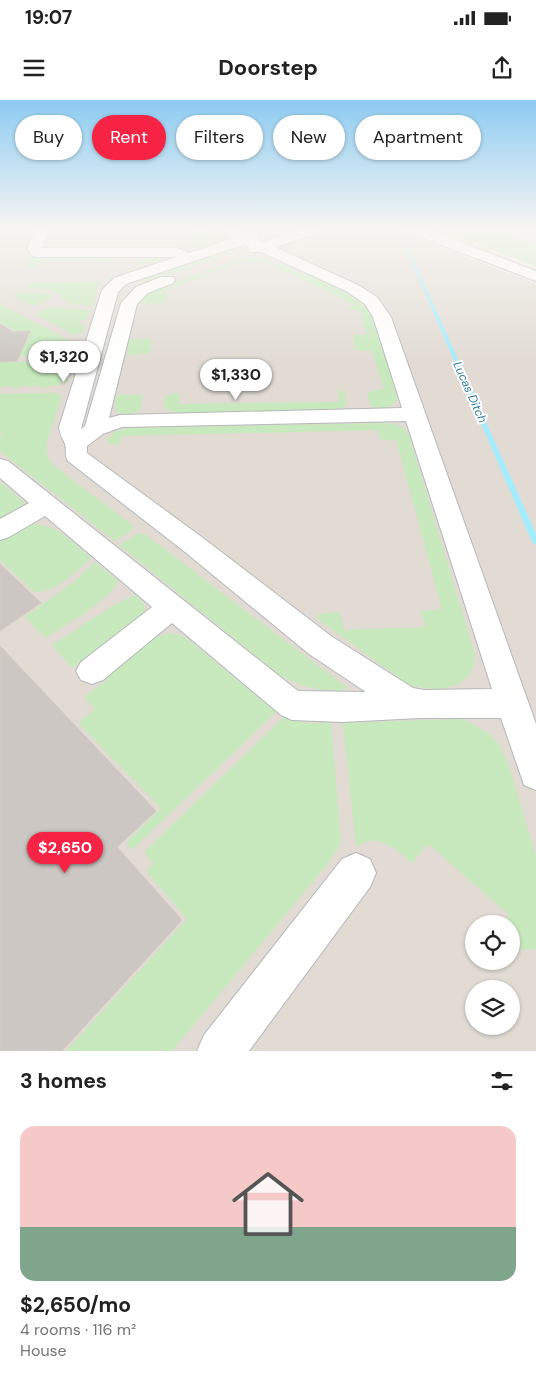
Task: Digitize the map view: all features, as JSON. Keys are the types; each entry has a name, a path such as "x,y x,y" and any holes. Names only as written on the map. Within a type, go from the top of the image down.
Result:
{"street":[{"path":"140,274 120,281 110,290 70,427 71,438 85,436 120,421 415,414"},
{"path":"129,303 126,296 128,286 144,274"},
{"path":"178,274 142,290 129,303 85,436 76,456 194,545 320,645 405,700 424,705"},
{"path":"326,274 352,288 370,301 382,317 388,330 536,773"},
{"path":"0,466 292,705 343,707 513,703"},
{"path":"0,531 46,504"},
{"path":"92,671 172,607"},
{"path":"220,1051 356,873"}],"shaded area":[{"path":"0,274 511,274 536,284 536,1051 0,1051"}],"green space":[{"path":"118,274 128,274 116,279 108,280 108,278"},
{"path":"159,274 170,274 146,283 140,281"},
{"path":"198,274 208,274 163,291 170,296 162,303 138,303 147,294"},
{"path":"291,274 304,274 341,288 360,302 368,311 378,333 397,399 391,406 384,409 377,409 371,406 367,392 384,389 372,351 356,350 353,337 355,335 367,335 360,310 346,309 354,305"},
{"path":"100,282 92,306 67,303 55,291 26,287 28,284 34,283"},
{"path":"20,292 50,294 51,297 42,304 33,305 13,297"},
{"path":"0,304 73,343 77,347 75,355 20,356 31,331 14,331 0,323"},
{"path":"53,307 90,310 86,320 80,320 79,325 85,325 83,332 75,335 37,316 41,311"},
{"path":"129,339 151,339 150,353 127,355"},
{"path":"74,358 69,374 63,374 62,378 68,379 66,382 61,382 60,385 47,386 46,388 41,388 41,386 19,386 18,389 14,389 14,386 0,387 0,362 33,362 34,359"},
{"path":"342,390 345,393 346,405 339,410 176,413 164,408 165,397 174,393 180,395 179,404 339,402 338,391"},
{"path":"57,393 57,395 62,395 46,445 48,458 57,468 131,524 133,527 129,532 115,541 0,451 0,437 3,435 0,432 0,394"},
{"path":"117,395 143,395 140,410 133,414 118,413 115,409"},
{"path":"385,423 402,427 409,435 475,655 473,667 468,676 461,682 451,686 429,689 407,684 318,619 318,615 321,614 340,612 344,630 425,627 421,611 442,609 396,440 381,440 377,430 121,436 119,445 109,444 107,440 114,432 128,428"},
{"path":"0,482 27,505 0,523"},
{"path":"27,524 47,526 62,533 90,557 89,560 57,586 34,592 0,560 0,538"},
{"path":"139,533 146,535 349,689 311,688 277,673 119,545"},
{"path":"95,562 118,581 113,589 106,597 86,612 45,638 25,617 75,581"},
{"path":"135,595 142,601 146,613 89,660 82,661 72,668 52,645 114,605"},
{"path":"170,633 185,637 276,712 132,850 126,843 159,810 159,806 78,723 95,709 84,697 106,681 105,676 148,640"},
{"path":"285,716 305,723 331,723 341,842 327,865 172,1051 66,1051 187,919 146,871 153,863 144,852"},
{"path":"465,720 488,733 500,746 510,769 536,856 536,949 520,950 520,915 509,915 428,844 412,863 386,844 378,841 371,841 356,847 343,723"}],"building":[{"path":"0,324 13,332 30,331 17,361 0,362"},
{"path":"0,564 41,603 0,631"},
{"path":"0,646 156,811 117,847 182,920 62,1051 0,1051"}],"waterway":[{"name":"Lucas Ditch","path":"418,274 536,542"}]}
